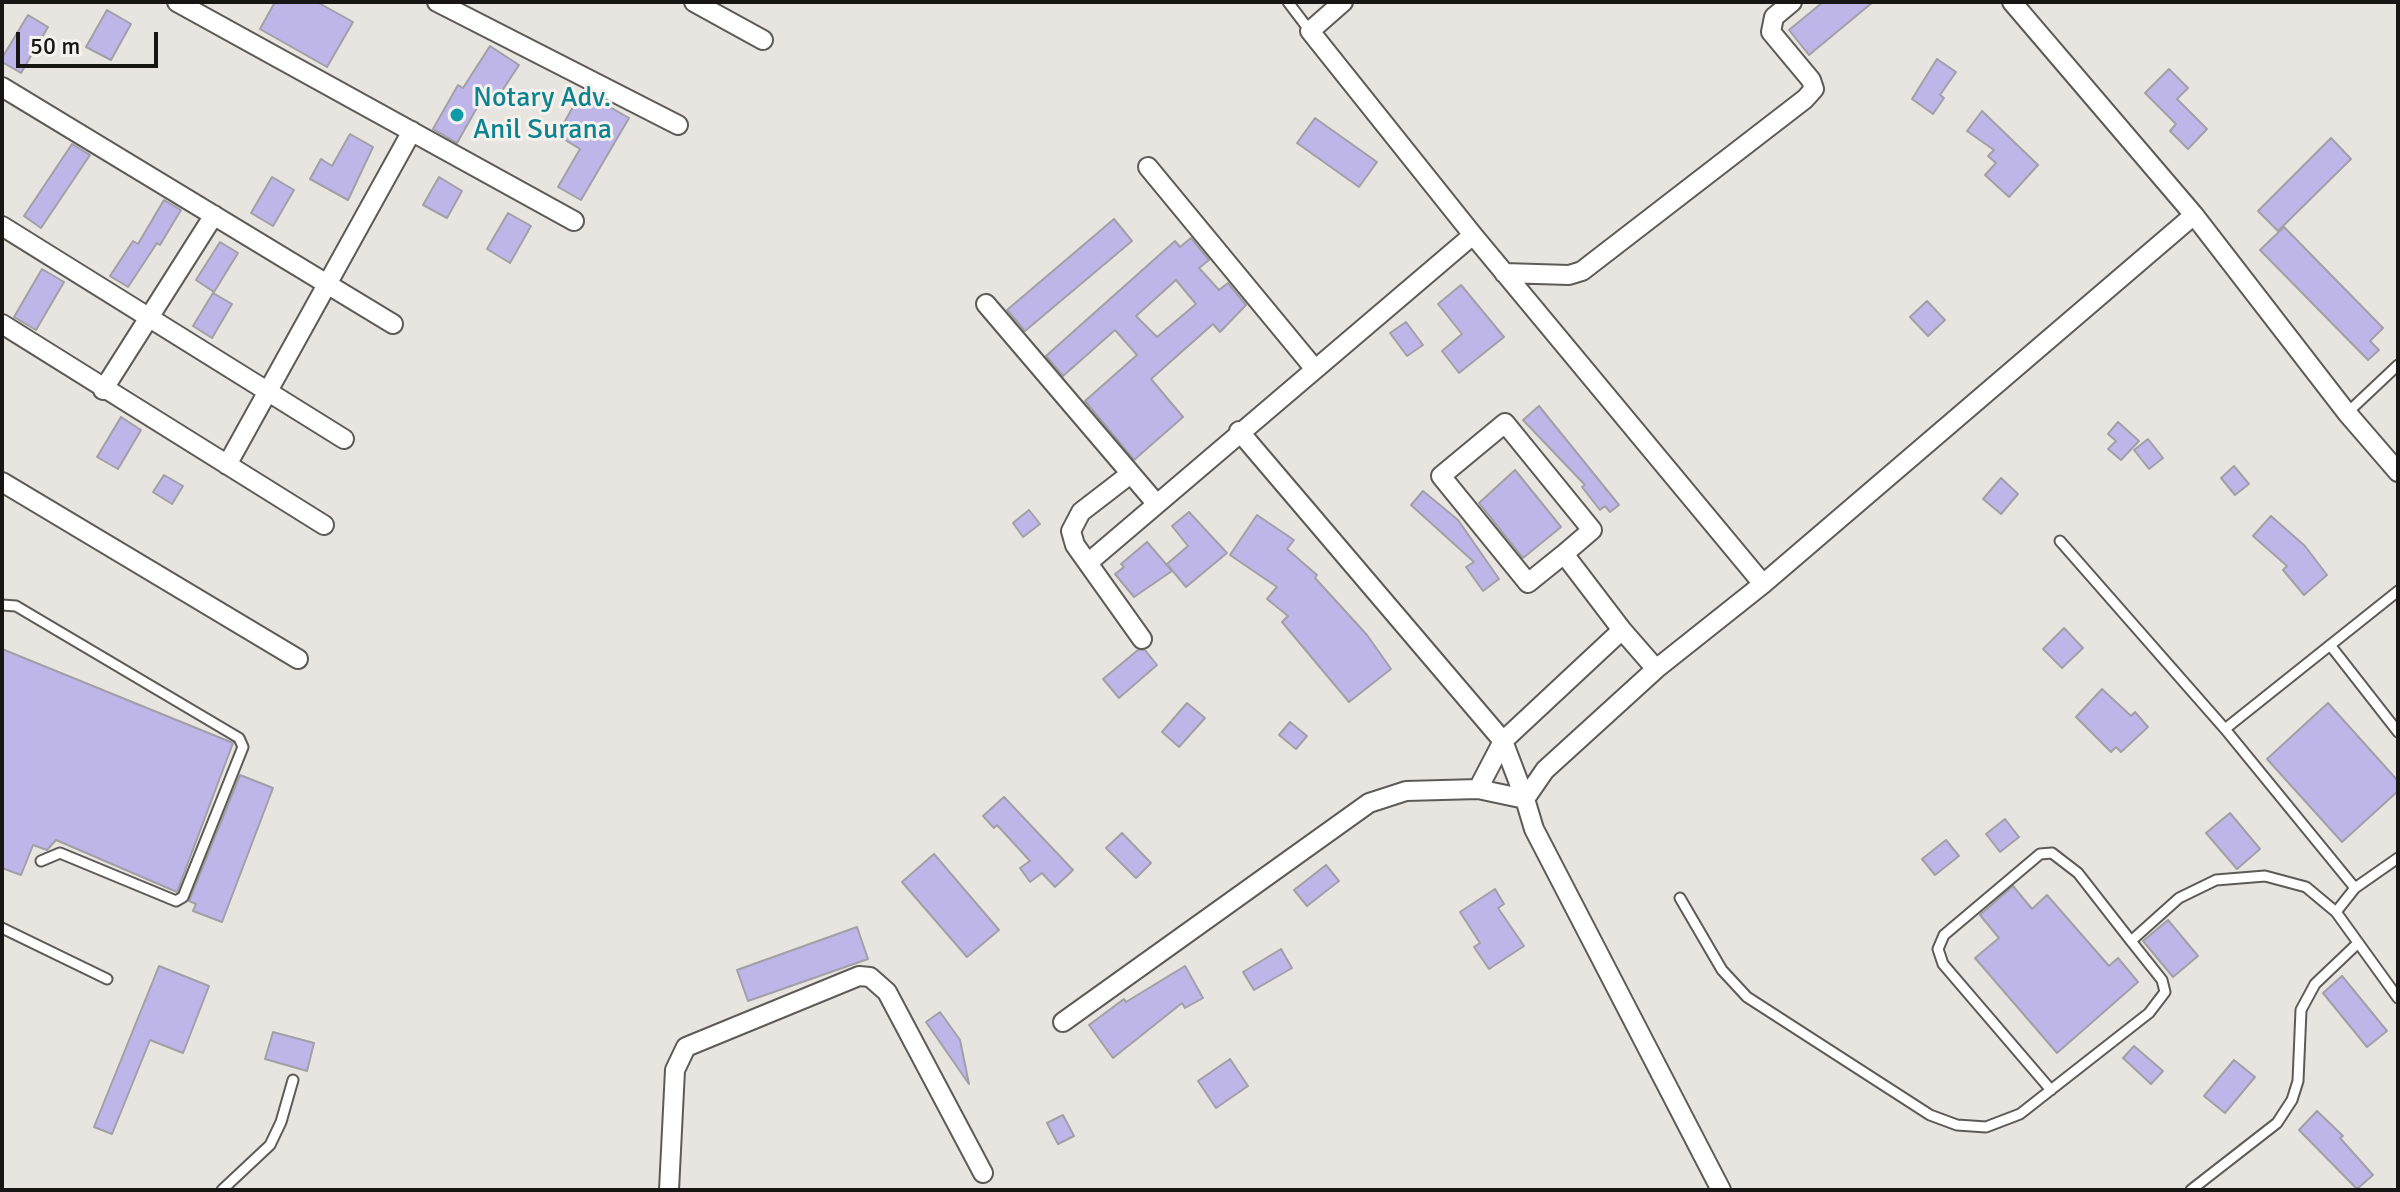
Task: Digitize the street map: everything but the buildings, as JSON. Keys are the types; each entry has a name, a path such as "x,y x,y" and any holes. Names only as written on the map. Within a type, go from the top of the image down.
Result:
{"street":[{"path":"177,2 574,221"},
{"path":"437,2 678,125"},
{"path":"694,2 763,40"},
{"path":"1343,2 1310,31 1504,273 1763,584"},
{"path":"1504,273 1569,275 1582,271 1812,93 1811,80 1771,32 1774,17 1792,2"},
{"path":"2012,2 2194,215 2347,413 2398,472"},
{"path":"2,87 393,324"},
{"path":"227,465 412,131"},
{"path":"1148,167 1314,368"},
{"path":"103,390 214,215"},
{"path":"1525,799 1545,770 1656,669 1763,584 2194,215"},
{"path":"2,226 344,439"},
{"path":"1089,562 1155,502 1473,235"},
{"path":"986,304 1155,502"},
{"path":"2,324 103,390 324,525"},
{"path":"1505,423 1592,530 1564,554 1528,583 1441,476 1505,423"},
{"path":"1239,431 1503,741 1534,829 1721,1190"},
{"path":"1129,475 1081,512 1072,523 1072,538 1142,639"},
{"path":"2,482 298,659"},
{"path":"1564,554 1656,669"},
{"path":"1478,789 1503,741 1622,630"},
{"path":"1063,1022 1369,803 1406,791 1478,789 1525,799"},
{"path":"669,1190 675,1070 686,1047 859,976 870,977 887,992 983,1173"}],"lane":[{"path":"1288,2 1310,31"},
{"path":"2347,413 2398,365"},
{"path":"2060,541 2225,729 2355,888"},
{"path":"2225,729 2398,591"},
{"path":"2,605 16,606 239,738 243,747 183,897 176,901 60,853 41,861"},
{"path":"2330,645 2398,732"},
{"path":"1680,898 1722,970 1747,997 1930,1115 1957,1125 1986,1127 2020,1114 2051,1090 2161,1002 2165,992 2162,980 2078,873 2052,853 2040,854 1944,935 1938,949 1943,964 2051,1090"},
{"path":"2336,912 2355,888 2398,858"},
{"path":"2131,941 2179,898 2216,880 2265,876 2288,880 2306,887 2336,912 2398,998"},
{"path":"2,928 107,979"},
{"path":"2191,1190 2277,1123 2292,1100 2298,1081 2301,1010 2315,984 2357,944"},
{"path":"222,1190 270,1145 281,1122 293,1080"}],"place":[{"name":"Notary Adv. Anil Surana","path":"457,115"}]}
